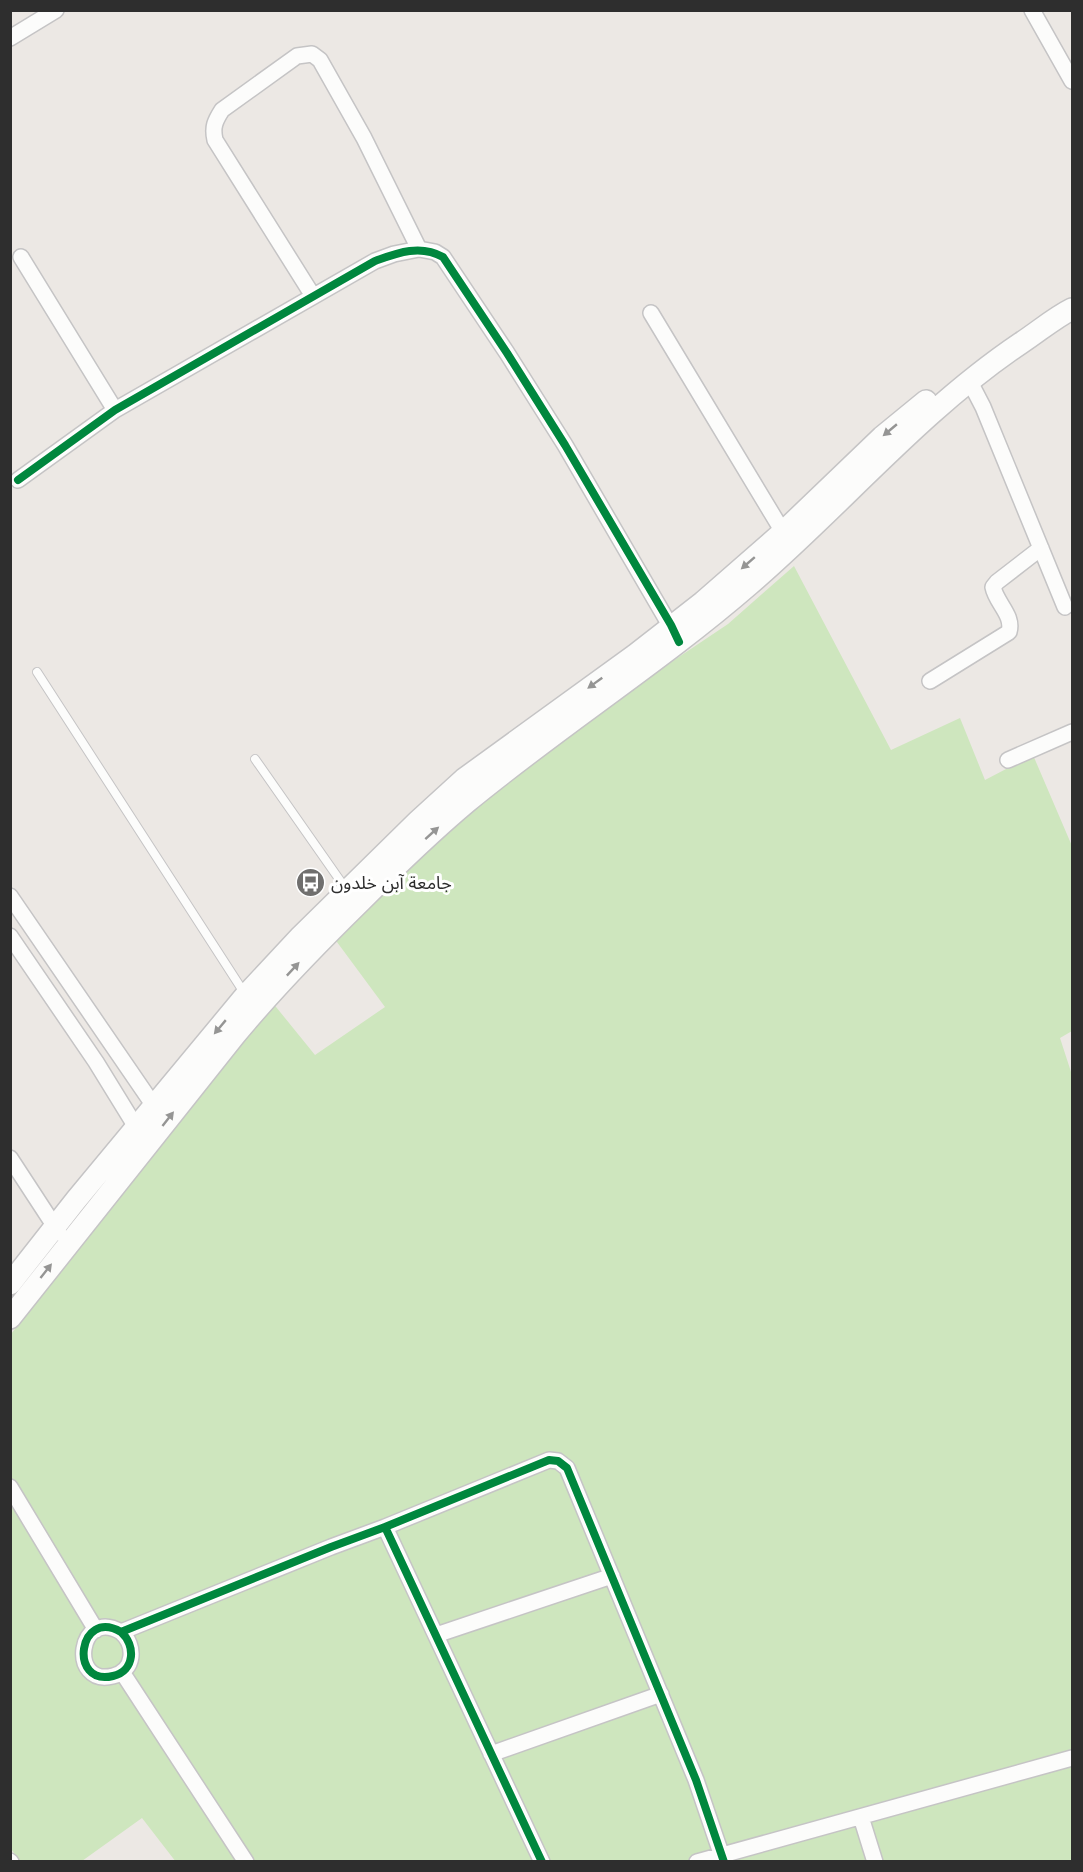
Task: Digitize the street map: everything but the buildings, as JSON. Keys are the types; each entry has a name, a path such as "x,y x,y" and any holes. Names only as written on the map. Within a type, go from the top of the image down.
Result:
{"main road":[{"path":"10,1318 269,994 401,860 466,803 675,634 703,602 783,532 882,437 968,365 1035,318 1072,296"},
{"path":"10,1284 246,995 301,936 418,821 464,779 635,655 719,611 776,561 936,408 999,358 1072,309"}],"street":[{"path":"10,38 56,10"},
{"path":"1032,10 1072,81"},
{"path":"313,296 215,140 212,130 222,110 297,56 312,54 320,60 364,138 419,249"},
{"path":"18,480 115,410 375,261 419,249 435,252 442,257 507,353 565,445 675,634"},
{"path":"21,257 115,410"},
{"path":"651,313 783,532"},
{"path":"969,380 1065,607"},
{"path":"930,681 1009,632 1011,625 1009,618 994,594 993,587 1041,548"},
{"path":"1008,760 1072,732"},
{"path":"10,896 154,1106"},
{"path":"10,936 78,1034 136,1127"},
{"path":"10,1158 66,1246"},
{"path":"121,1632 549,1460 558,1461 567,1468 612,1576 696,1780 723,1858"},
{"path":"10,1487 96,1630"},
{"path":"385,1527 542,1862"},
{"path":"436,1635 612,1576"},
{"path":"109,1627 121,1632 129,1641 132,1652 129,1663 122,1672 111,1676 105,1677 94,1673 86,1665 83,1648 87,1638 96,1630 109,1627"},
{"path":"122,1672 246,1862"},
{"path":"491,1754 661,1694"},
{"path":"697,1862 723,1858 1072,1758"},
{"path":"861,1817 875,1862"}],"lane":[{"path":"37,672 246,995"},
{"path":"255,759 347,890"}],"green space":[{"path":"794,566 891,750 960,718 985,780 1033,755 1072,846 1072,1031 1060,1038 1072,1075 1072,1861 176,1862 142,1818 82,1861 20,1861 11,1849 11,1334 272,1002 315,1055 385,1007 334,938 459,814 573,728 728,624"}],"cycle path":[{"path":"18,480 115,410 375,261 409,251 426,251 443,257 507,353 565,445 679,642"},
{"path":"385,1527 549,1460 558,1461 567,1468 696,1780 724,1862"},
{"path":"121,1632 126,1637 131,1650 126,1669 113,1676 99,1676 89,1670 84,1660 84,1649 88,1638 95,1630 106,1627 121,1632 385,1527 542,1862"}],"place":[{"name":"جامعة آبن خلدون","path":"310,882"}]}
